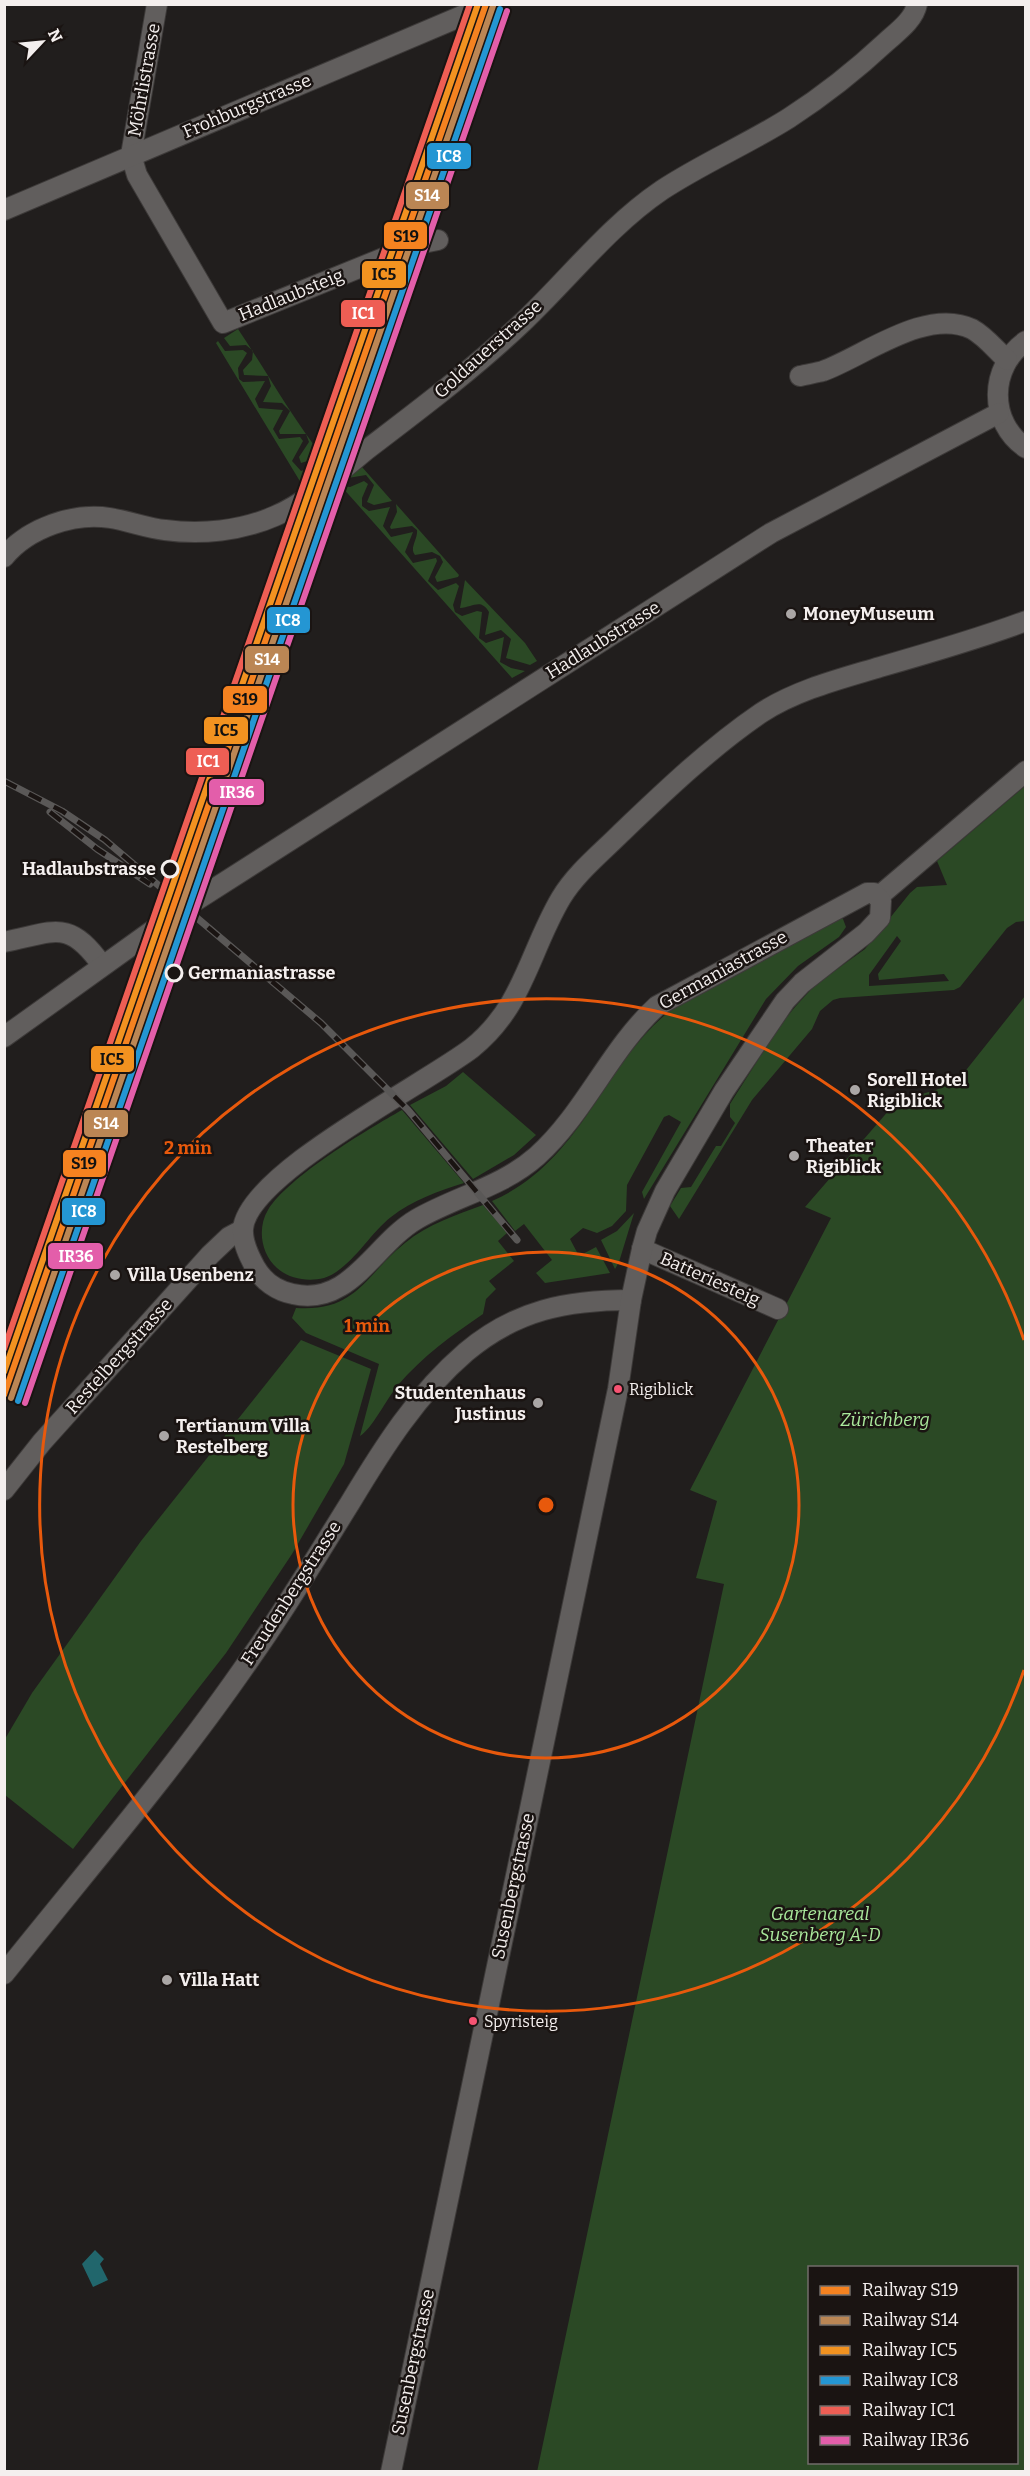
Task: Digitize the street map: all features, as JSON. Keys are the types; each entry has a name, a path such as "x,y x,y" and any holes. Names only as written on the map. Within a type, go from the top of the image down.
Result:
{"street":[{"name":"Möhrlistrasse","path":"131,155 157,4"},
{"name":"Frohburgstrasse","path":"4,210 490,4"},
{"name":"Goldauerstrasse","path":"4,557 31,535 49,526 77,519 112,518 164,530 193,532 251,525 295,505 481,361 527,318 592,247 619,223 661,190 788,119 836,85 905,24 916,11 917,4"},
{"name":"Hadlaubsteig","path":"131,155 137,175 223,323 418,244 438,240"},
{"path":"800,376 824,370 917,328 940,326 960,326 971,329 1007,360"},
{"path":"1026,341 1007,360 1000,373 997,396 999,412 1010,433 1026,448"},
{"name":"Hadlaubstrasse","path":"4,1037 181,910 771,533 999,412"},
{"path":"242,1230 245,1218 267,1190 314,1149 362,1116 445,1068 498,1024 520,990 549,921 572,883 640,815 734,733 766,710 795,695 840,679 979,638 1026,621"},
{"path":"631,1300 647,1231 665,1191 765,1027 802,983 848,948 880,918 882,905 878,897 1026,771"},
{"name":"Germaniastrasse","path":"242,1230 244,1244 256,1268 277,1288 304,1296 321,1296 336,1290 350,1281 394,1235 417,1219 495,1184 537,1155 567,1124 634,1030 657,1006 839,906 867,893 878,897"},
{"path":"4,942 53,932 73,934 89,947 102,965"},
{"name":"Restelbergstrasse","path":"4,1490 42,1442 210,1256 229,1237 242,1230"},
{"name":"Batteriesteig","path":"642,1250 778,1309"},
{"name":"Freudenbergstrasse","path":"4,1974 178,1755 252,1657 417,1400 468,1350 527,1315 550,1306 586,1300 631,1300"},
{"name":"Susenbergstrasse","path":"391,2472 618,1389 631,1300"}],"green space":[{"path":"238,329 252,350 246,345 230,346 224,338"},
{"path":"218,341 225,351 243,350 247,353 238,368 239,379 243,382 265,381 255,399 259,408 283,410 273,429 279,439 300,437 303,441 292,461 301,471 322,463 323,468 301,483 216,343"},
{"path":"253,352 290,411 282,403 263,402 271,386 268,376 244,375 243,370 252,360"},
{"path":"290,411 306,434 280,434 279,431"},
{"path":"306,435 324,458 320,457 301,463 299,457 309,442"},
{"path":"362,467 392,501 374,505 367,502 374,485 366,475 348,478"},
{"path":"364,481 368,484 362,498 362,506 369,511 390,507 383,526 391,537 413,532 405,552 413,563 436,558 437,561 428,581 438,590 456,583 459,586 453,605 455,612 462,616 477,611 482,612 479,638 486,643 504,637 500,662 511,668 525,671 512,678 341,486 350,487"},
{"path":"396,504 459,575 458,577 437,582 435,577 443,562 440,556 432,552 415,555 413,549 417,530 412,526 391,529 397,512"},
{"path":"465,580 525,643 537,661 530,665 506,658 511,639 501,630 485,635 489,612 483,605 476,604 460,608"},
{"path":"1025,786 1025,921 1016,922 1007,928 960,987 954,990 840,998 833,1000 820,1011 812,1029 752,1100 679,1219 670,1206 681,1188 691,1187 716,1146 721,1146 735,1123 730,1117 730,1104 778,1028 815,985 865,949 917,887 947,885 937,861","holes":["897,936 901,941 878,974 879,980 944,974 949,981 869,986 869,975"]},
{"path":"843,919 846,927 839,937 798,966 766,999 644,1199 642,1192 681,1122 669,1115 664,1117 627,1185 626,1211 612,1226 597,1233 583,1228 570,1239 579,1256 596,1247 610,1273 545,1283 536,1273 552,1260 524,1224 515,1231 492,1201 524,1183 551,1160 573,1134 632,1050 655,1024 682,1002"},
{"name":"Gartenareal Susenberg A-D","path":"1025,996 1025,2471 537,2472 724,1584 696,1578 717,1501 690,1490 831,1218 805,1207 897,1101 936,1090 959,1079"},
{"path":"463,1072 536,1135 514,1155 473,1179 410,1105 446,1086"},
{"path":"402,1110 464,1183 426,1197 399,1211 383,1224 343,1267 324,1278 305,1279 282,1272 267,1256 262,1241 263,1225 268,1210 278,1197 310,1169 350,1141"},
{"path":"483,1205 507,1233 498,1241 514,1261 489,1281 496,1289 486,1299 483,1314 417,1365 398,1385 369,1427 360,1436 379,1364 306,1333 292,1318 296,1308 317,1308 346,1298 414,1236 442,1221"},
{"path":"634,1213 615,1269 601,1240 617,1231"},
{"path":"301,1340 371,1369 344,1464 292,1554 226,1653 73,1849 5,1795 5,1739 32,1693 141,1541"}],"water":[{"path":"95,2250 104,2259 100,2264 108,2280 93,2287 82,2264"}],"railway":[{"path":"4,781 62,811 105,840 321,1023 408,1110 517,1240"},
{"path":"50,812 97,849 150,884"}],"rail line":[{"name":"IC1","path":"4,1349 470,4"},
{"name":"IC5","path":"4,1372 478,4"},
{"name":"S19","path":"4,1395 486,4"},
{"name":"S14","path":"11,1398 493,6"},
{"name":"IC8","path":"18,1401 500,9"},
{"name":"IR36","path":"25,1403 507,11"}],"place":[{"name":"MoneyMuseum","path":"791,614"},
{"name":"Hadlaubstrasse","path":"170,869"},
{"name":"Germaniastrasse","path":"174,973"},
{"name":"Sorell Hotel Rigiblick","path":"855,1090"},
{"name":"Theater Rigiblick","path":"794,1156"},
{"name":"Villa Usenbenz","path":"115,1275"},
{"name":"Rigiblick","path":"618,1389"},
{"name":"Studentenhaus Justinus","path":"538,1403"},
{"name":"Tertianum Villa Restelberg","path":"164,1436"},
{"name":"Villa Hatt","path":"167,1980"},
{"name":"Spyristeig","path":"473,2021"}],"park label":[{"name":"Zürichberg","path":"885,1420"}]}
